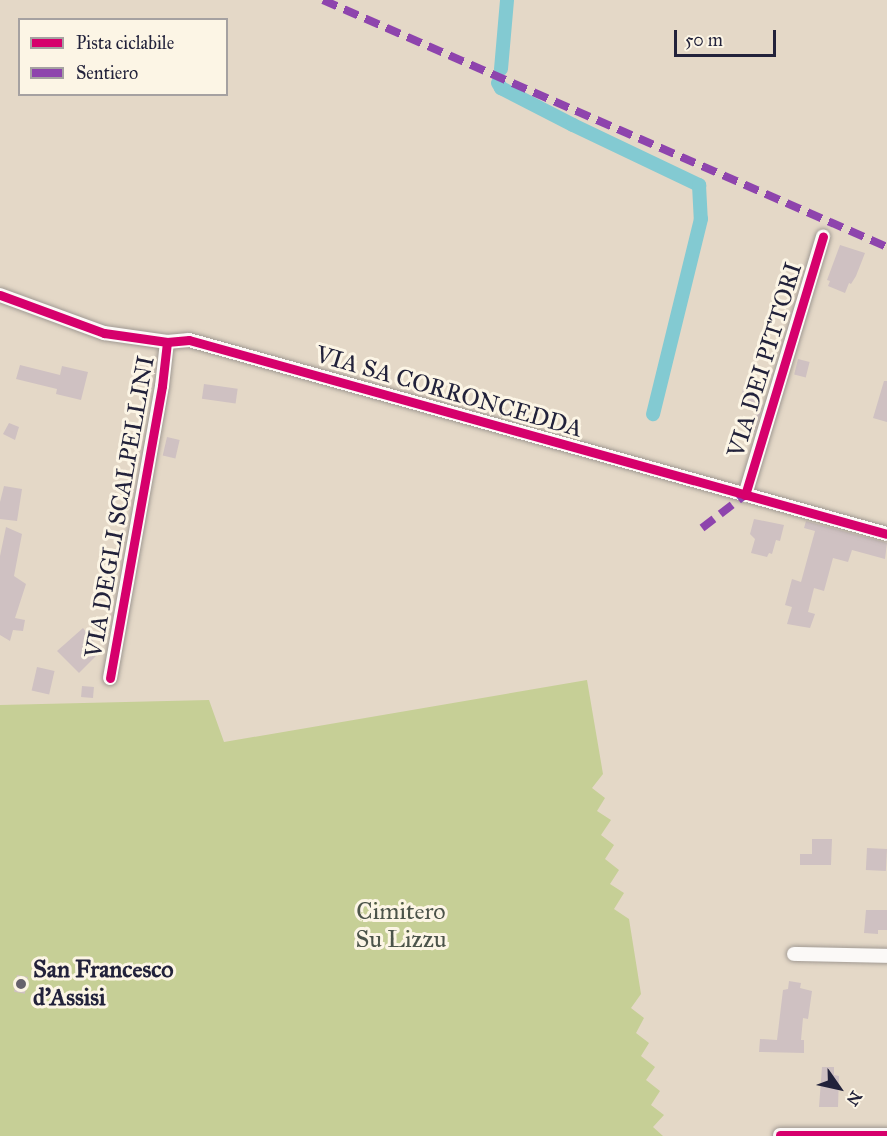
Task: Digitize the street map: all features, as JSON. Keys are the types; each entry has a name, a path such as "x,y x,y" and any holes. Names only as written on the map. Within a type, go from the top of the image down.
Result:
{"street":[{"name":"VIA DEI PITTORI","path":"745,495 823,237"},
{"name":"VIA SA CORRONCEDDA","path":"0,295 104,333 167,342 189,340 887,534"},
{"name":"VIA DEGLI SCALPELLINI","path":"110,678 162,386 167,342"},
{"path":"794,954 887,956"},
{"path":"780,1135 887,1135"}],"green space":[{"name":"Cimitero Su Lizzu","path":"587,680 603,774 592,788 605,798 597,811 611,820 601,835 614,845 605,859 619,870 610,884 624,893 614,909 629,919 641,994 631,1008 644,1018 636,1033 649,1043 641,1056 655,1067 646,1080 660,1091 651,1105 664,1115 653,1127 663,1136 0,1136 0,705 209,700 224,742"}],"building":[{"path":"840,245 865,253 856,276 851,284 849,283 845,293 828,286 830,281 827,280"},
{"path":"798,359 810,362 806,377 794,375"},
{"path":"20,365 60,375 62,366 88,372 81,400 56,394 57,389 16,379"},
{"path":"746,379 765,384 759,404 763,405 755,432 751,431 758,405 740,400"},
{"path":"884,381 887,381 887,422 873,418"},
{"path":"204,384 238,389 236,404 202,399"},
{"path":"9,423 19,427 15,440 3,434"},
{"path":"167,437 180,440 175,458 163,456"},
{"path":"4,486 22,489 17,521 0,519 0,502"},
{"path":"754,519 784,525 780,541 776,540 772,554 769,553 767,557 751,553 755,539 750,534"},
{"path":"806,521 887,543 885,559 852,550 848,562 833,558 824,591 814,588 808,612 815,614 810,628 787,624 792,607 785,605 792,579 801,582 815,531 804,528"},
{"path":"6,527 22,534 14,576 26,584 15,618 25,620 23,631 13,630 10,641 0,635 0,556"},
{"path":"83,628 101,651 79,673 57,651"},
{"path":"37,667 55,671 49,694 32,690"},
{"path":"82,686 94,687 93,698 81,697"},
{"path":"812,839 832,839 831,865 800,865 800,854 812,854"},
{"path":"867,848 887,849 886,871 866,870"},
{"path":"866,910 887,910 887,930 878,930 878,934 864,933"},
{"name":"San Francesco d'Assisi","path":"17,975 28,977 25,994 14,992"},
{"path":"789,981 801,983 800,988 812,991 808,1019 803,1018 801,1040 804,1040 804,1053 759,1052 760,1039 777,1040 783,990 788,989"},
{"path":"822,1067 834,1067 834,1075 839,1076 838,1107 819,1107"}],"waterway":[{"path":"501,69 507,0"},
{"path":"498,83 501,88 573,125 699,185 701,219 653,414"}],"marked path":[{"path":"323,0 887,247"},
{"path":"702,528 745,495"}],"cycle path":[{"path":"745,495 823,237"},
{"path":"0,295 104,333 167,342 189,340 887,534"},
{"path":"110,678 162,386 167,342"},
{"path":"780,1135 887,1135"}],"place":[{"name":"San Francesco d'Assisi","path":"21,984"}]}
